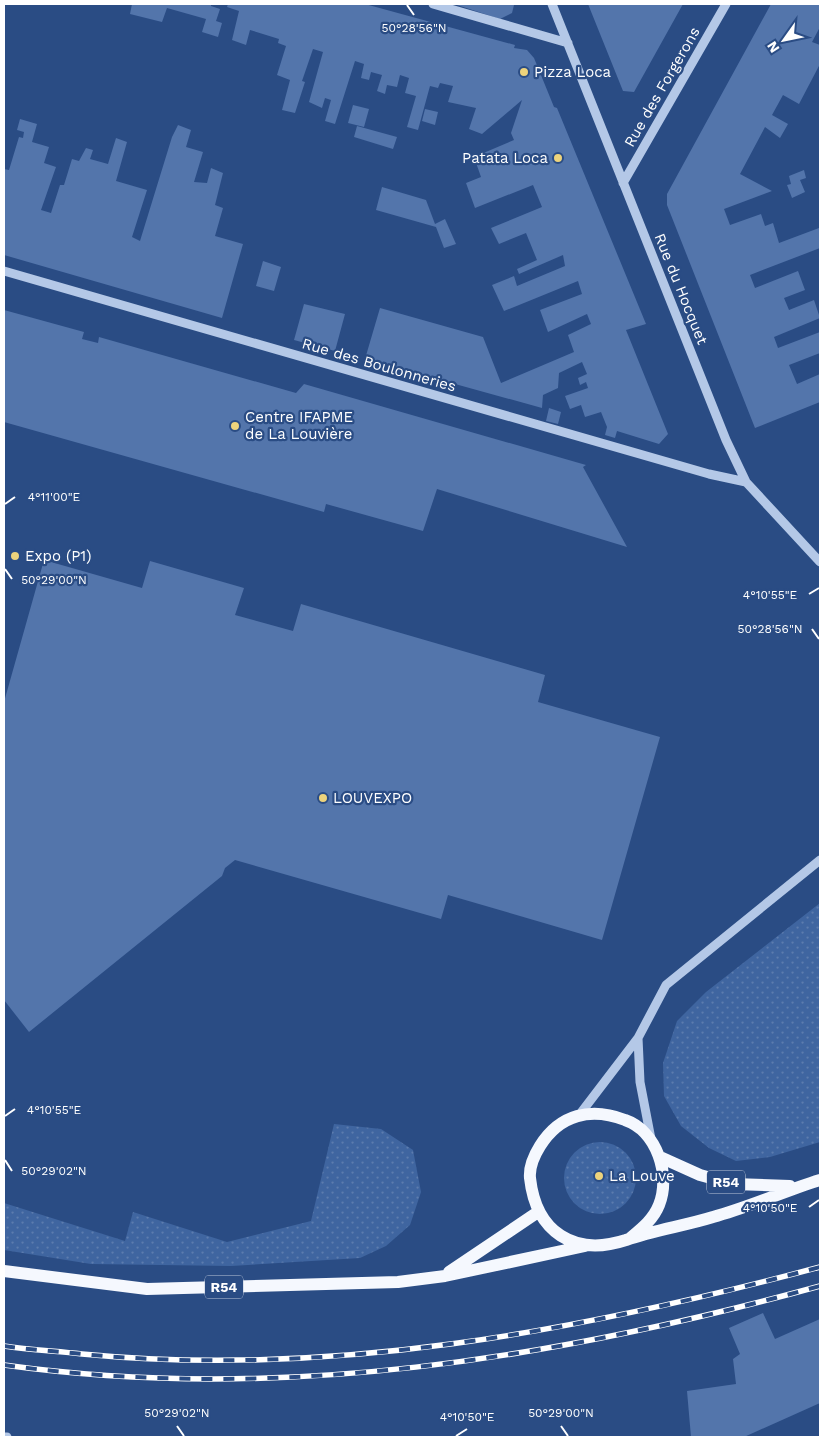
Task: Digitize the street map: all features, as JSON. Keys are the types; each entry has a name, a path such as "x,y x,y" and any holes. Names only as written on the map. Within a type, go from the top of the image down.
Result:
{"main road":[{"name":"R54","path":"585,1246 564,1238 544,1221 538,1212 530,1176 535,1154 546,1135 562,1122 580,1114 607,1113 632,1122 652,1141 660,1158 664,1184 659,1206 646,1225 629,1239"},
{"name":"R54","path":"660,1158 700,1175 733,1184 797,1187"},
{"name":"R54","path":"4,1271 147,1289 398,1282 445,1276 585,1246 608,1246 715,1217 820,1180"},
{"name":"R54","path":"445,1276 538,1212"}],"street":[{"path":"433,4 568,43"},
{"name":"Rue du Hocquet","path":"552,4 726,440 746,482 820,562"},
{"name":"Rue des Forgerons","path":"623,183 726,4"},
{"name":"Rue des Boulonneries","path":"4,271 709,474 746,482"},
{"path":"580,1114 638,1038 666,985 820,860"},
{"path":"638,1038 640,1082 652,1141"}],"shaded area":[{"path":"820,903 820,1142 770,1157 736,1161 709,1148 681,1126 664,1096 663,1063 677,1021 706,992"},
{"path":"334,1124 381,1129 413,1150 421,1192 410,1225 386,1246 360,1258 231,1266 91,1264 4,1250 4,1203 125,1241 133,1212 227,1242 311,1221"},
{"path":"600,1142 620,1148 630,1158 636,1178 630,1198 620,1208 600,1214 580,1208 570,1198 564,1178 570,1158 580,1148"}],"building":[{"path":"132,4 211,4 211,6 220,9 216,21 222,23 218,37 202,32 206,19 167,8 162,22 130,14"},
{"path":"228,4 365,4 515,45 514,48 527,50 534,58 554,107 557,108 646,324 626,330 668,434 659,444 617,431 615,438 605,435 607,427 601,412 585,417 581,405 570,409 565,396 588,388 586,382 580,385 578,378 587,374 582,362 559,373 558,388 543,395 542,408 365,359 380,308 483,337 501,383 574,352 568,335 591,324 587,314 548,332 540,310 582,294 578,281 504,311 492,285 514,276 517,286 565,266 563,255 519,274 517,269 537,260 526,233 499,244 491,228 542,207 533,185 475,208 466,183 481,177 474,157 514,140 511,133 522,100 482,134 469,129 476,108 448,102 453,86 440,83 438,88 430,86 418,130 407,127 416,96 405,93 409,78 400,75 397,87 387,85 385,94 377,91 382,75 371,72 369,80 361,78 364,64 355,61 335,124 325,121 331,100 325,98 322,108 309,102 323,52 313,49 302,81 305,82 295,113 282,110 290,80 277,75 286,46 278,43 279,39 250,30 246,45 232,40 239,11 227,7"},
{"path":"454,4 514,5 512,13 500,19"},
{"path":"588,4 683,4 634,92 623,91"},
{"path":"771,4 820,4 820,27 812,42 820,45 820,64 799,104 783,95 772,115 788,124 780,138 765,127 740,174 772,191 724,209 730,225 761,214 765,226 773,223 779,243 819,228 820,248 750,275 755,288 798,271 805,290 784,298 789,310 814,300 820,318 774,337 778,348 820,332 820,353 789,365 797,384 820,374 820,402 755,428 667,205 667,194"},
{"path":"353,105 369,109 364,127 348,123"},
{"path":"425,109 438,112 435,125 422,121"},
{"path":"20,119 37,124 32,142 49,147 44,163 56,167 41,210 51,213 60,185 64,185 72,159 79,161 86,148 93,150 90,159 108,164 116,138 127,142 116,181 147,190 132,237 140,241 172,137 178,125 191,130 186,147 203,152 194,182 207,183 211,168 223,173 215,205 223,208 215,236 243,244 222,318 4,255 4,169 9,170 19,137 23,138 24,132 17,130"},
{"path":"357,126 397,137 393,149 354,137"},
{"path":"804,170 806,178 800,180 805,192 792,198 787,185 791,184 789,176"},
{"path":"382,187 426,200 435,224 445,219 456,244 444,248 436,227 376,210"},
{"path":"263,261 281,267 274,291 256,286"},
{"path":"304,304 345,314 335,351 294,340"},
{"name":"Centre IFAPME de La Louvière","path":"4,310 84,332 82,339 98,343 99,337 296,393 304,384 586,465 583,467 627,547 437,489 423,531 326,504 324,512 4,422"},
{"path":"549,408 561,412 558,424 546,421"},
{"name":"LOUVEXPO","path":"44,560 142,588 150,561 244,588 235,615 293,631 301,604 545,675 538,702 660,737 602,940 448,895 441,919 235,860 225,868 222,876 29,1032 4,1000 4,702"},
{"path":"763,1313 775,1339 820,1319 820,1403 744,1437 691,1437 687,1391 736,1384 733,1359 740,1354 729,1328"}],"railway":[{"path":"4,1346 82,1354 175,1360 269,1360 362,1354 454,1344 547,1329 638,1311 820,1267"},
{"path":"4,1365 107,1376 211,1379 313,1376 416,1367 518,1353 619,1334 720,1312 820,1286"}],"place":[{"name":"Pizza Loca","path":"524,72"},
{"name":"Patata Loca","path":"558,158"},
{"name":"Centre IFAPME de La Louvière","path":"235,426"},
{"name":"Expo (P1)","path":"15,556"},
{"name":"LOUVEXPO","path":"323,798"},
{"name":"La Louve","path":"599,1176"}]}
